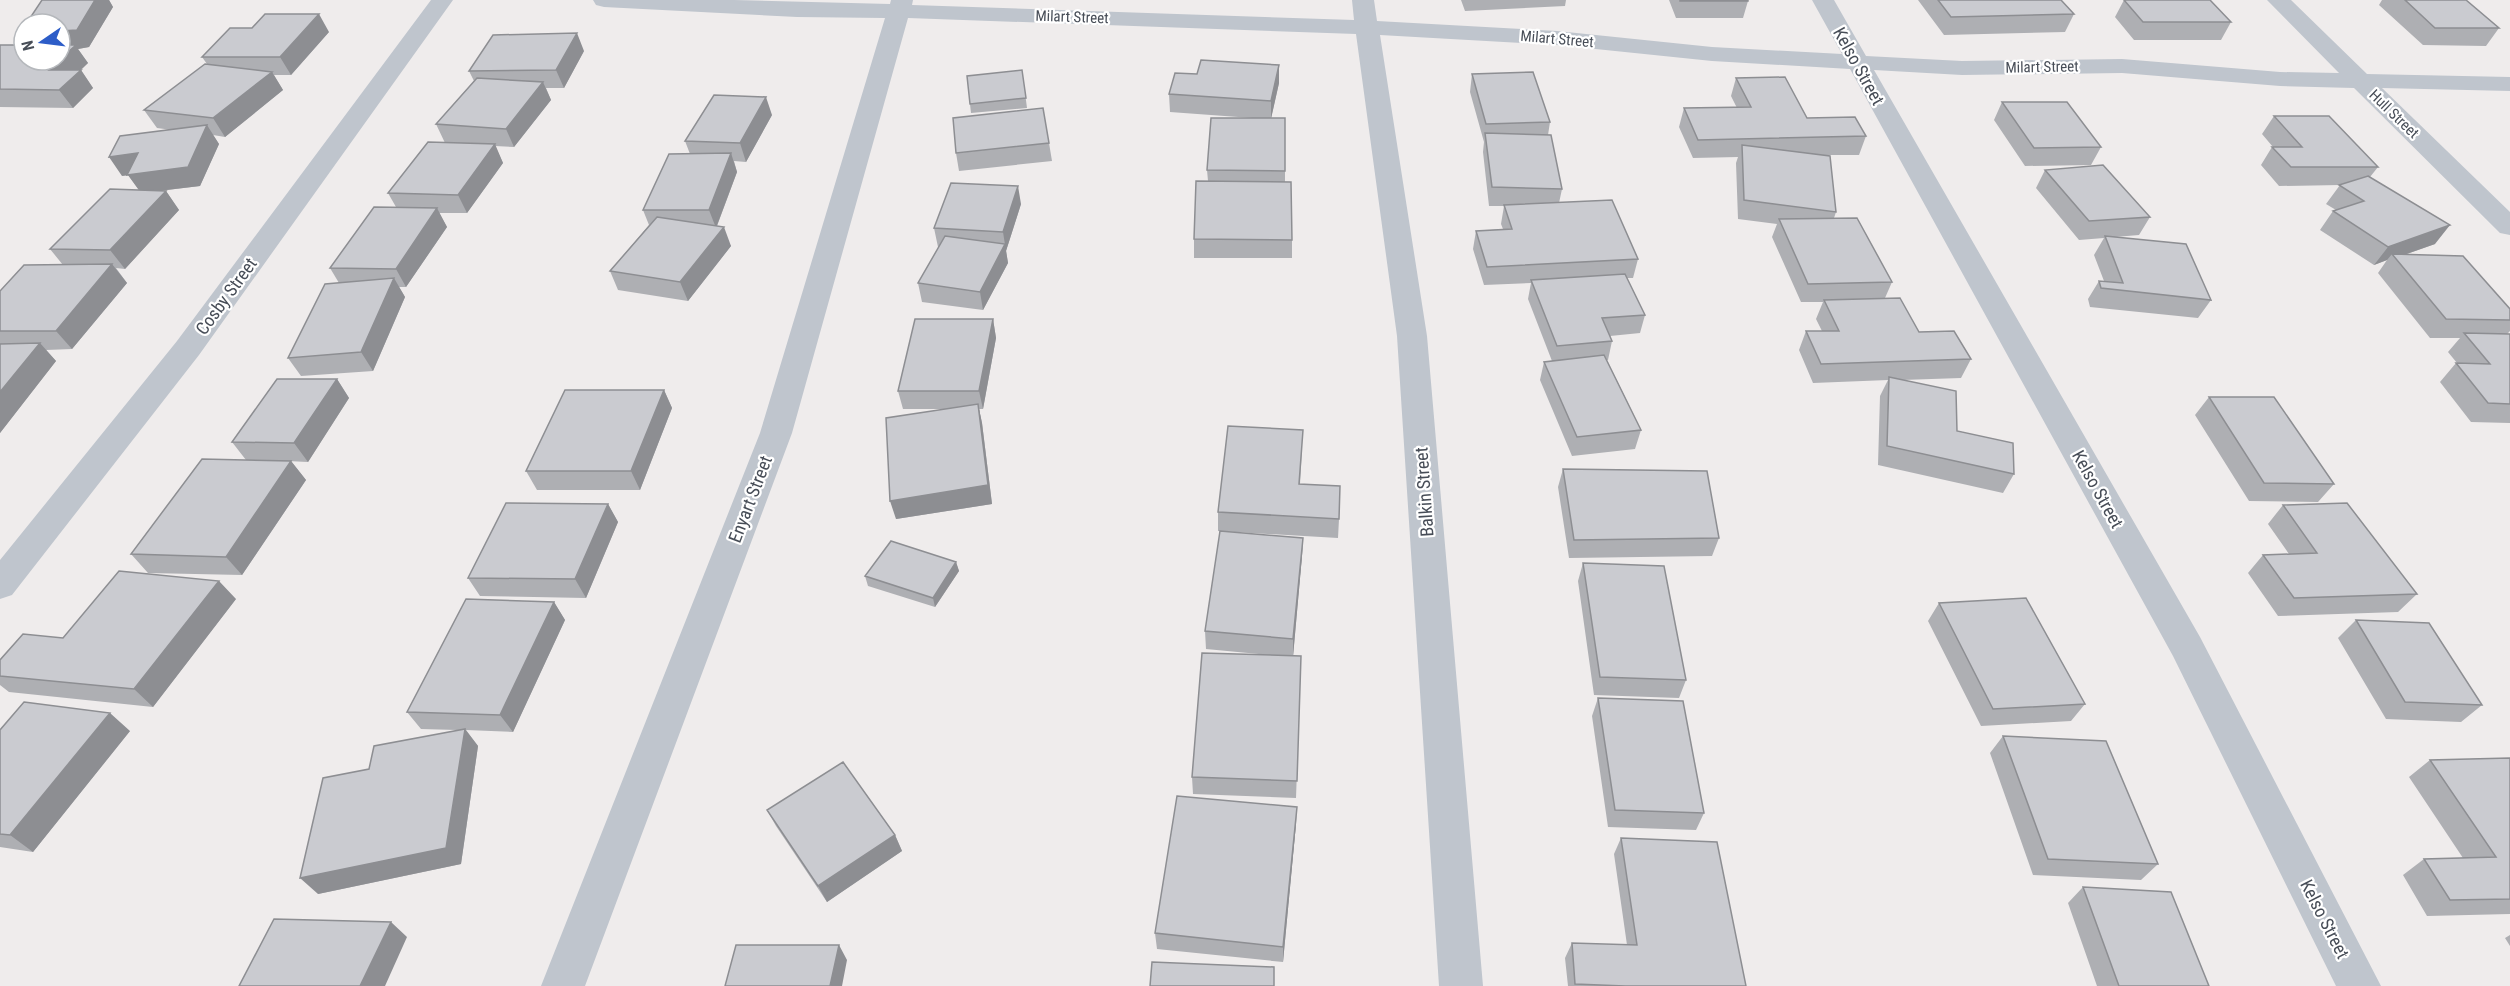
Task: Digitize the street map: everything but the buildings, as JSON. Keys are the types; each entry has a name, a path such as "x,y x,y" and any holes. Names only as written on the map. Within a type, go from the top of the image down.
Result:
{"street":[{"name":"Cosby Street","path":"0,585 188,348 442,0"},
{"name":"Milart Street","path":"604,0 797,10 900,6 1364,13 1557,38 1712,54 1962,68 2122,66 2280,79 2510,84"},
{"name":"Kelso Street","path":"1822,0 2187,648 2359,986"},
{"name":"Hull Street","path":"2278,0 2510,227"},
{"name":"Enyart Street","path":"563,986 776,433 900,6"},
{"name":"Balkin Street","path":"1364,13 1412,336 1461,986"}]}
